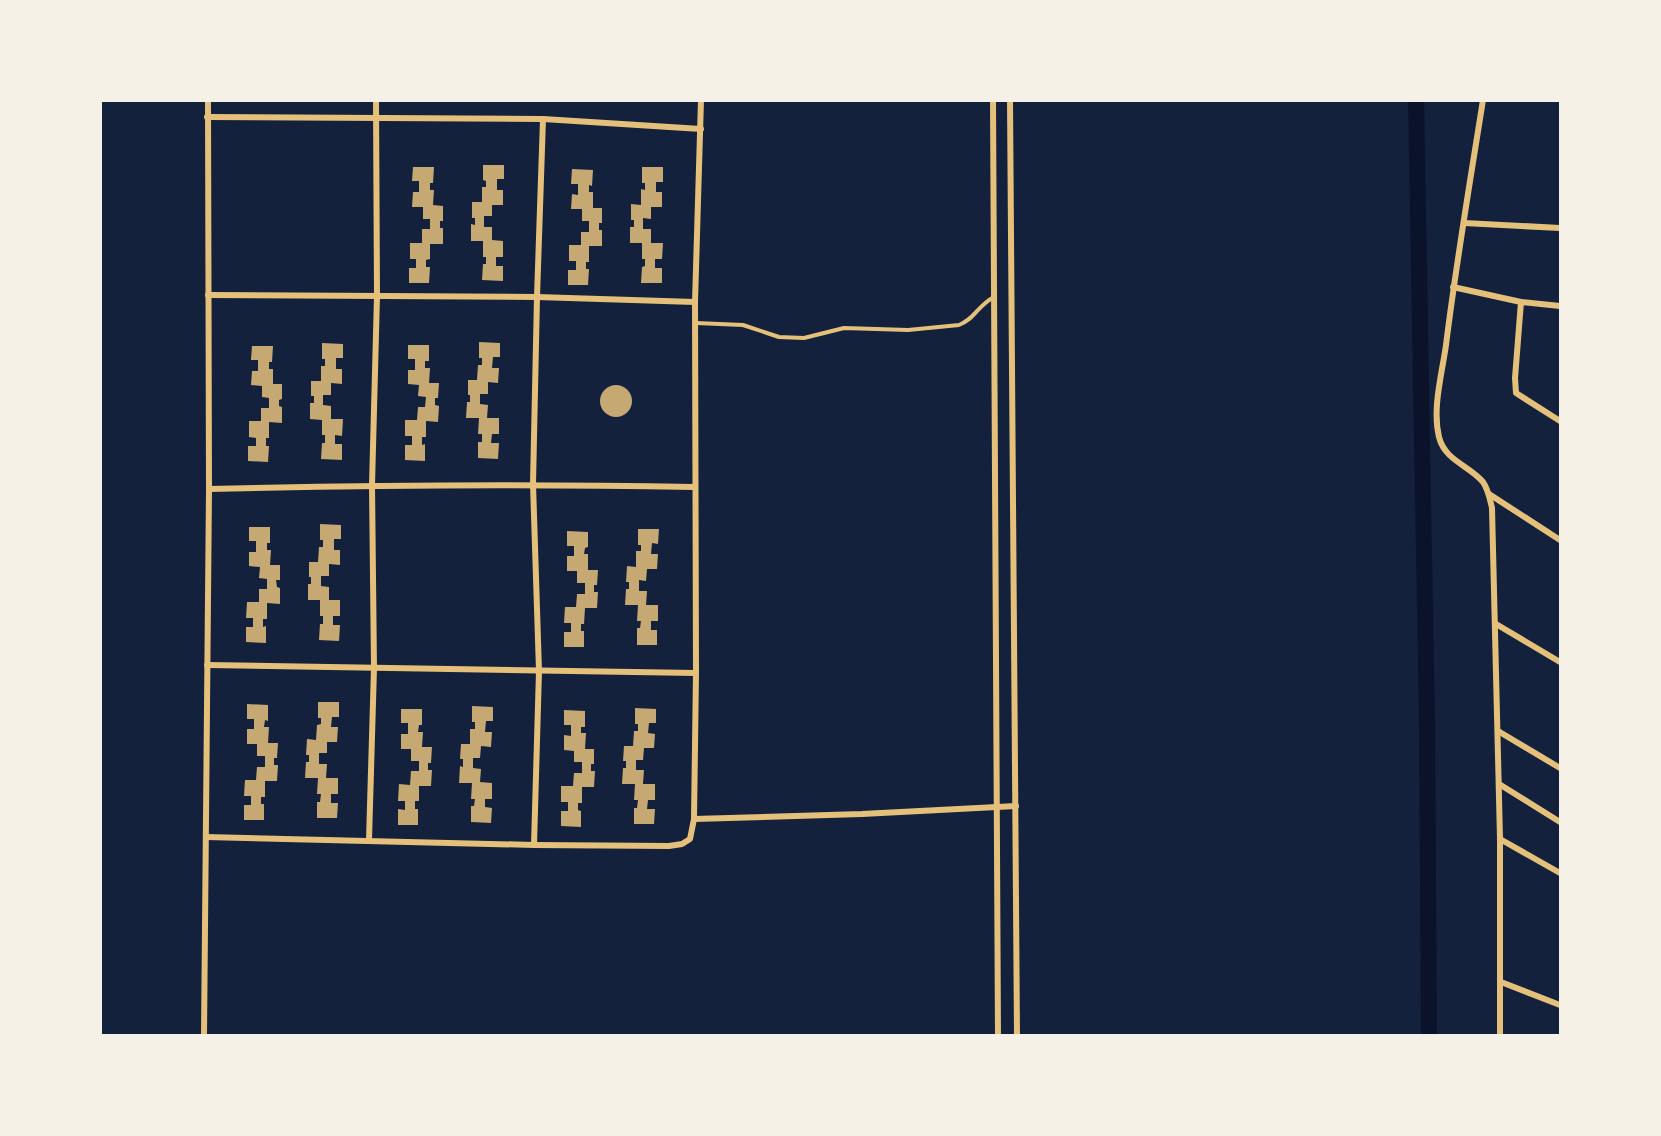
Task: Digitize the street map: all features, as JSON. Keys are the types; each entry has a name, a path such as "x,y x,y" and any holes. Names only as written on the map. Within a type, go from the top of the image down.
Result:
{"street":[{"path":"204,1035 209,489 208,100"},
{"path":"369,840 374,668 372,485 377,296 376,100"},
{"path":"206,837 534,845 682,844 690,838 694,819 695,302 701,100"},
{"path":"993,100 998,1035"},
{"path":"1010,100 1017,1035"},
{"path":"1483,100 1453,287 1437,411 1439,437 1451,458 1482,482 1489,494 1492,508 1500,839 1500,1035"},
{"path":"207,117 543,119 701,129"},
{"path":"534,845 539,670 533,484 543,119"},
{"path":"1464,223 1560,228"},
{"path":"1453,287 1521,302 1560,306"},
{"path":"208,295 537,297 695,302"},
{"path":"1521,302 1515,378 1516,393 1560,421"},
{"path":"209,489 533,484 694,487"},
{"path":"1489,494 1560,540"},
{"path":"1496,624 1560,662"},
{"path":"207,664 696,673"},
{"path":"1498,731 1560,768"},
{"path":"1499,784 1560,822"},
{"path":"694,819 1016,806"},
{"path":"1500,839 1560,873"},
{"path":"1501,982 1560,1005"}],"lane":[{"path":"696,323 743,324 772,336 795,338 844,328 908,330 960,325 967,322 983,302 994,297"}],"building":[{"path":"483,165 504,165 504,179 497,179 497,190 503,190 503,205 492,205 492,216 484,216 484,227 492,227 492,240 503,241 503,257 496,257 496,266 503,266 503,281 482,280 483,264 486,264 486,257 483,257 483,241 471,241 471,224 475,225 475,218 472,218 472,202 482,202 482,187 486,187 486,181 483,180"},
{"path":"413,167 434,167 433,183 430,183 430,190 434,190 433,205 443,206 443,221 440,221 440,228 443,228 443,244 430,244 430,259 426,260 426,267 430,267 429,283 409,283 409,268 416,268 416,259 410,259 410,243 422,243 422,229 430,229 430,219 423,219 423,207 412,207 413,192 419,192 419,181 412,181"},
{"path":"642,167 663,167 663,182 656,182 656,192 662,192 662,207 651,207 651,219 643,218 643,229 651,229 651,243 663,243 662,259 655,259 655,268 662,268 662,283 641,283 642,267 645,266 645,259 642,259 642,243 630,243 630,227 634,227 634,220 631,220 631,204 641,205 641,189 645,190 645,183 642,183"},
{"path":"572,169 593,170 592,186 589,185 589,192 593,192 593,208 602,208 602,223 599,223 599,230 602,230 602,246 589,246 589,262 586,262 586,269 589,269 588,285 568,285 568,270 576,270 576,261 569,261 569,245 581,245 581,232 589,232 589,221 582,221 582,209 571,209 572,194 578,195 578,184 571,184"},
{"path":"479,342 500,343 500,357 493,357 492,368 499,368 498,383 488,382 488,394 480,394 480,404 488,405 487,418 499,418 499,434 492,434 491,443 499,443 498,459 478,458 478,442 482,442 482,434 478,434 479,418 466,418 467,402 470,402 468,380 477,380 478,365 482,365 482,358 479,358"},
{"path":"322,343 343,344 343,358 336,358 336,369 342,369 342,384 331,383 331,395 323,395 323,405 331,406 331,419 343,419 342,436 335,435 335,444 342,444 342,460 321,459 322,443 325,443 325,435 322,435 322,420 310,419 310,403 314,403 314,396 311,396 311,381 321,381 321,366 325,366 325,359 322,359"},
{"path":"408,345 429,345 429,361 425,361 425,368 430,368 429,383 439,383 438,398 435,398 435,405 439,406 438,422 426,421 426,437 422,437 422,445 425,444 425,461 405,460 405,445 412,445 412,436 405,436 405,420 417,420 418,407 425,407 426,397 418,396 419,385 408,384 408,370 415,370 415,359 408,359"},
{"path":"252,346 273,346 269,369 273,369 273,384 282,384 282,399 279,400 279,406 282,407 282,423 269,422 269,438 266,438 266,446 269,446 268,462 248,461 248,446 256,446 256,438 249,437 249,421 261,421 261,408 269,408 269,398 262,397 262,386 251,385 252,371 258,371 258,360 251,360"},
{"path":"616,385 627,390 632,401 627,412 616,417 605,412 600,401 605,390"},
{"path":"320,524 341,525 341,539 334,539 334,550 340,550 340,565 329,564 329,576 321,576 321,586 329,587 329,600 340,600 340,616 333,616 333,625 340,625 339,641 319,640 320,624 323,624 323,616 320,616 320,600 308,600 308,584 311,584 309,562 318,562 319,547 323,547 323,540 320,540"},
{"path":"249,527 270,527 270,543 267,543 267,550 271,550 270,565 280,565 280,580 276,580 277,587 280,588 280,604 267,603 267,619 263,619 263,627 266,626 266,643 246,642 246,627 253,627 253,618 246,618 247,602 259,602 259,589 267,589 267,579 259,578 260,567 249,566 249,552 256,552 256,541 249,541"},
{"path":"638,529 659,529 658,544 652,543 651,554 658,554 657,569 647,569 646,581 639,580 639,591 647,591 646,605 658,605 658,621 651,621 651,630 657,630 657,645 637,645 637,628 640,628 641,621 637,621 638,605 625,605 626,589 629,589 629,582 626,582 627,566 636,567 636,551 641,551 641,545 638,545"},
{"path":"567,531 588,532 588,547 585,548 584,554 588,554 588,570 598,570 597,585 594,585 594,592 598,592 597,608 585,608 584,624 581,624 581,631 584,631 584,647 564,647 564,632 571,632 571,623 564,623 565,607 576,607 577,594 585,594 585,583 577,583 577,571 567,571 567,556 574,556 574,546 567,546"},
{"path":"318,702 339,702 339,717 332,717 331,727 338,727 337,742 327,742 327,753 319,753 319,764 327,764 326,778 338,778 338,794 331,794 331,803 338,803 337,818 317,818 317,802 320,802 321,794 317,794 318,778 305,778 306,762 309,762 309,755 306,755 307,739 316,740 317,725 321,724 321,718 318,718"},
{"path":"247,704 268,705 268,721 265,720 264,727 269,727 268,743 278,743 277,758 274,758 274,765 278,765 277,781 265,781 265,797 261,797 261,804 264,804 264,820 244,820 244,805 251,805 251,796 244,796 245,780 256,780 257,767 265,767 265,756 257,756 257,744 247,744 247,729 254,729 254,719 247,719"},
{"path":"472,706 493,707 493,721 486,721 485,732 492,732 491,747 481,746 480,758 473,758 473,768 481,769 480,782 492,783 492,799 485,799 485,807 492,808 491,823 471,822 471,806 474,806 475,799 471,799 472,783 459,783 460,766 463,767 463,759 460,759 461,744 470,744 470,729 475,729 475,722 472,722"},
{"path":"635,708 656,709 656,723 649,723 648,733 655,734 654,748 644,748 643,760 636,760 636,770 644,770 643,784 655,784 655,800 648,800 647,809 655,809 654,824 634,824 634,808 637,808 638,800 634,800 635,784 622,784 623,768 626,768 626,761 623,761 624,746 633,746 634,731 638,731 638,724 635,724"},
{"path":"401,709 422,709 422,725 419,725 418,732 423,732 422,747 432,747 431,763 428,763 428,770 432,770 431,786 419,786 419,801 415,801 415,809 418,809 418,825 398,825 398,809 405,810 405,801 398,801 399,784 410,785 411,771 419,771 419,761 411,761 411,749 401,749 401,734 408,734 408,723 401,723"},
{"path":"564,710 585,711 585,727 581,727 581,733 586,733 585,749 594,749 594,764 591,764 591,771 595,771 594,787 582,787 582,803 578,803 578,810 581,811 581,827 561,826 561,811 568,811 568,802 561,802 561,786 573,786 574,773 582,773 582,762 574,762 574,751 564,750 564,735 571,736 571,725 564,725"}],"waterway":[{"path":"1416,100 1427,723 1429,1036"}]}
